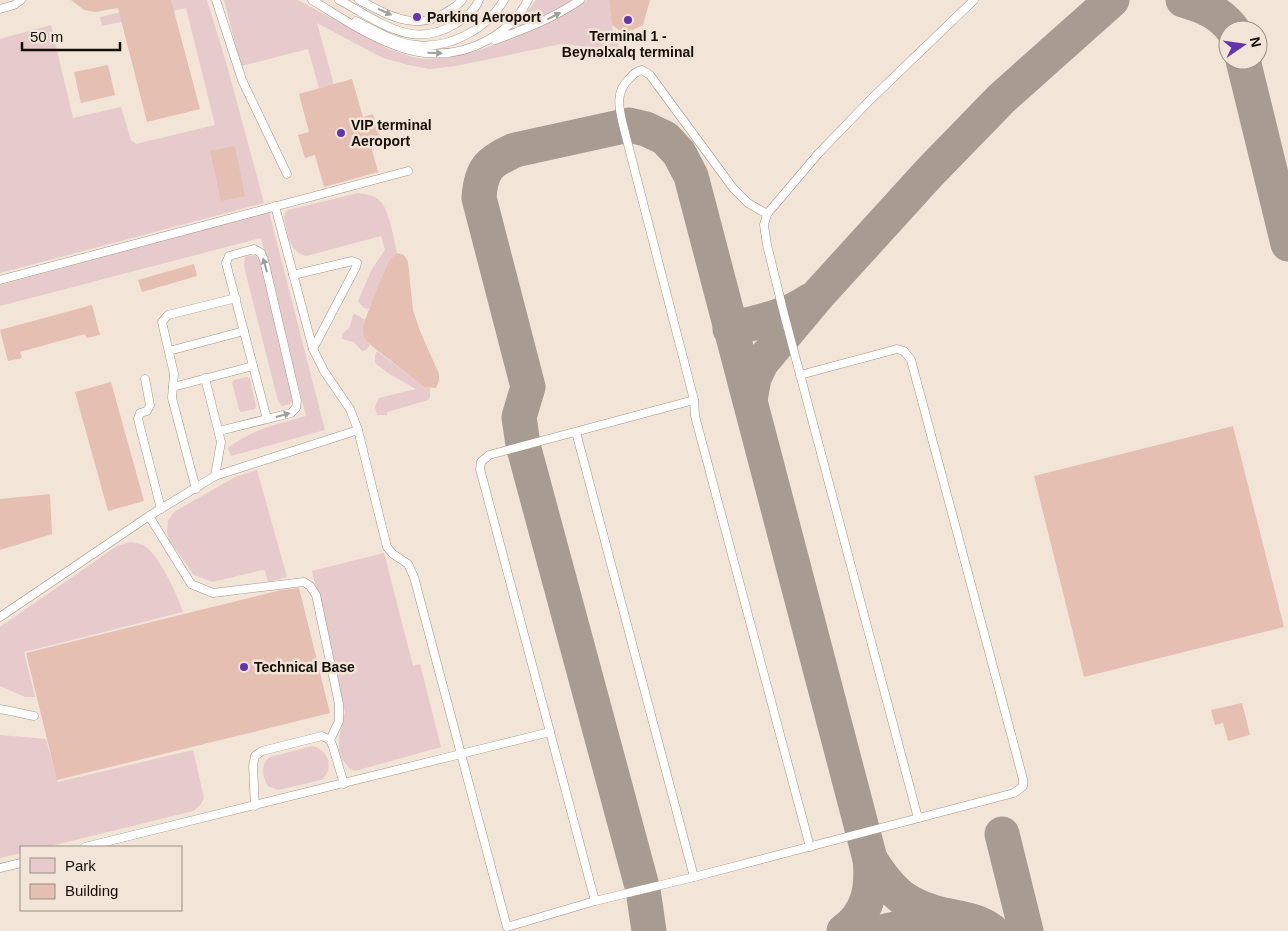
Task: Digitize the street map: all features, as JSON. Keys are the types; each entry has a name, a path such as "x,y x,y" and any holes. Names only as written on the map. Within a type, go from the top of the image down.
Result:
{"lane":[{"path":"0,9 14,5 21,0"},
{"path":"216,0 242,80 287,174"},
{"path":"312,0 391,45 416,53 444,54 476,46 530,28 568,9 580,0"},
{"path":"316,0 388,37 415,45 434,45 468,34 486,22 504,0"},
{"path":"339,0 390,28 410,35 431,34 443,31 466,17 476,7 479,0"},
{"path":"359,0 402,20 425,22 445,14 462,0"},
{"path":"476,46 500,33 514,20 528,0"},
{"path":"918,818 766,246 764,225 767,214 818,154 870,100 974,0"},
{"path":"767,214 748,203 733,188 650,75 642,70 637,71 621,86 618,94 623,125 694,400 695,416 810,847"},
{"path":"0,280 408,171"},
{"path":"275,206 313,349 324,372 350,409 358,430 387,547 393,554 408,564 414,577 507,927 595,901 1014,793 1023,786 1021,770 908,354 897,349 800,375"},
{"path":"219,431 267,419 291,413 296,408 297,401 264,260 261,253 254,249 232,255 227,258 226,263 267,419"},
{"path":"294,275 352,261 357,263 313,349"},
{"path":"196,489 172,398 174,374 170,351 162,326 164,318 168,316 236,298"},
{"path":"170,351 244,331"},
{"path":"173,387 253,366"},
{"path":"205,378 221,442 215,476"},
{"path":"145,379 150,405 147,411 140,413 138,419 161,509"},
{"path":"595,901 480,469 481,462 489,455 694,400"},
{"path":"1,614 149,516 215,476 358,430"},
{"path":"576,432 694,877"},
{"path":"149,516 191,584 213,593 304,582 310,586 316,595 340,704 339,721 330,740 344,784"},
{"path":"0,709 34,716"},
{"path":"89,846 550,732"},
{"path":"255,806 253,766 255,756 262,751 322,736 330,740"},
{"path":"0,868 20,863"}],"green space":[{"path":"172,0 207,0 228,69 264,203 0,273 0,39 51,25 73,118 121,107 131,140 136,144 215,125 186,8 102,26 100,17"},
{"path":"224,0 298,0 389,49 412,57 425,59 451,57 483,49 552,21 587,0 609,0 613,34 621,50 561,44 456,66 430,69 383,58 317,23 334,85 319,88 308,49 241,66"},
{"path":"536,0 573,0 560,10 515,28"},
{"path":"358,193 373,196 383,205 391,225 397,253 390,259 369,309 364,308 358,301 372,269 385,250 381,236 306,256 300,254 292,246 284,217 285,212 288,210"},
{"path":"269,212 325,430 231,456 228,448 256,431 306,416 261,238 0,306 0,285"},
{"path":"256,256 260,261 293,398 290,404 282,406 278,401 244,266 245,257"},
{"path":"355,314 365,320 364,337 370,345 366,350 362,351 354,342 342,339 342,334 350,327 353,315"},
{"path":"377,351 424,387 430,388 428,400 387,412 387,415 377,415 375,407 379,398 416,389 375,363"},
{"path":"247,377 250,379 256,406 255,409 241,412 232,383 234,380"},
{"path":"257,470 287,577 268,582 265,571 262,570 212,582 194,575 169,540 167,531 168,521 174,512 235,477"},
{"path":"131,542 141,544 152,553 173,587 183,612 24,652 35,697 25,697 0,686 0,627 117,546"},
{"path":"384,553 413,666 420,664 441,747 355,771 350,769 342,759 339,751 339,737 345,712 312,571"},
{"path":"0,735 46,739 58,782 193,750 204,798 201,804 193,811 51,846 20,846 20,853 0,858"},
{"path":"312,746 323,751 328,760 328,771 321,780 278,790 268,786 264,778 263,767 270,757"}],"building":[{"path":"71,0 171,0 200,109 147,122 118,8 95,12 84,10"},
{"name":"Terminal 1 - Beynəlxalq terminal","path":"609,0 650,0 643,25 628,32 619,30 612,25"},
{"path":"108,65 115,95 81,103 74,72"},
{"name":"VIP terminal Aeroport","path":"352,79 363,117 373,114 379,135 369,138 378,172 324,187 315,155 305,158 298,135 309,132 299,94"},
{"path":"235,146 245,196 221,201 210,151"},
{"path":"397,253 404,255 408,262 413,310 439,374 436,388 424,387 367,342 364,337 365,320 378,286 390,259"},
{"path":"194,264 197,276 142,292 138,280"},
{"path":"92,305 100,335 87,338 85,334 20,352 22,358 8,361 0,330"},
{"path":"111,382 144,501 108,511 75,392"},
{"path":"1233,426 1284,627 1084,677 1034,476"},
{"path":"50,494 52,534 0,550 0,499"},
{"path":"299,588 330,713 57,780 26,653 281,590"},
{"path":"1242,703 1250,735 1228,741 1223,723 1215,725 1211,710"}],"taxiway":[{"path":"750,400 754,378 761,363 819,294 930,172 1002,98 1112,0"},
{"path":"1183,0 1211,10 1224,20"},
{"path":"1245,70 1288,244"},
{"path":"649,931 643,890 523,445 519,417 528,387 479,198 484,173 488,167 506,154 515,150 629,125 646,129 665,138 679,153 691,176 870,859 871,880 868,899 859,916 844,931"},
{"path":"730,329 781,315 809,301"},
{"path":"1002,834 1026,931"},
{"path":"870,859 894,890 911,903 934,912 966,919 992,931"},
{"path":"886,931 950,916"}],"place":[{"name":"Parkinq Aeroport","path":"417,17"},
{"name":"Terminal 1 - Beynəlxalq terminal","path":"628,20"},
{"name":"VIP terminal Aeroport","path":"341,133"},
{"name":"Technical Base","path":"244,667"}]}
